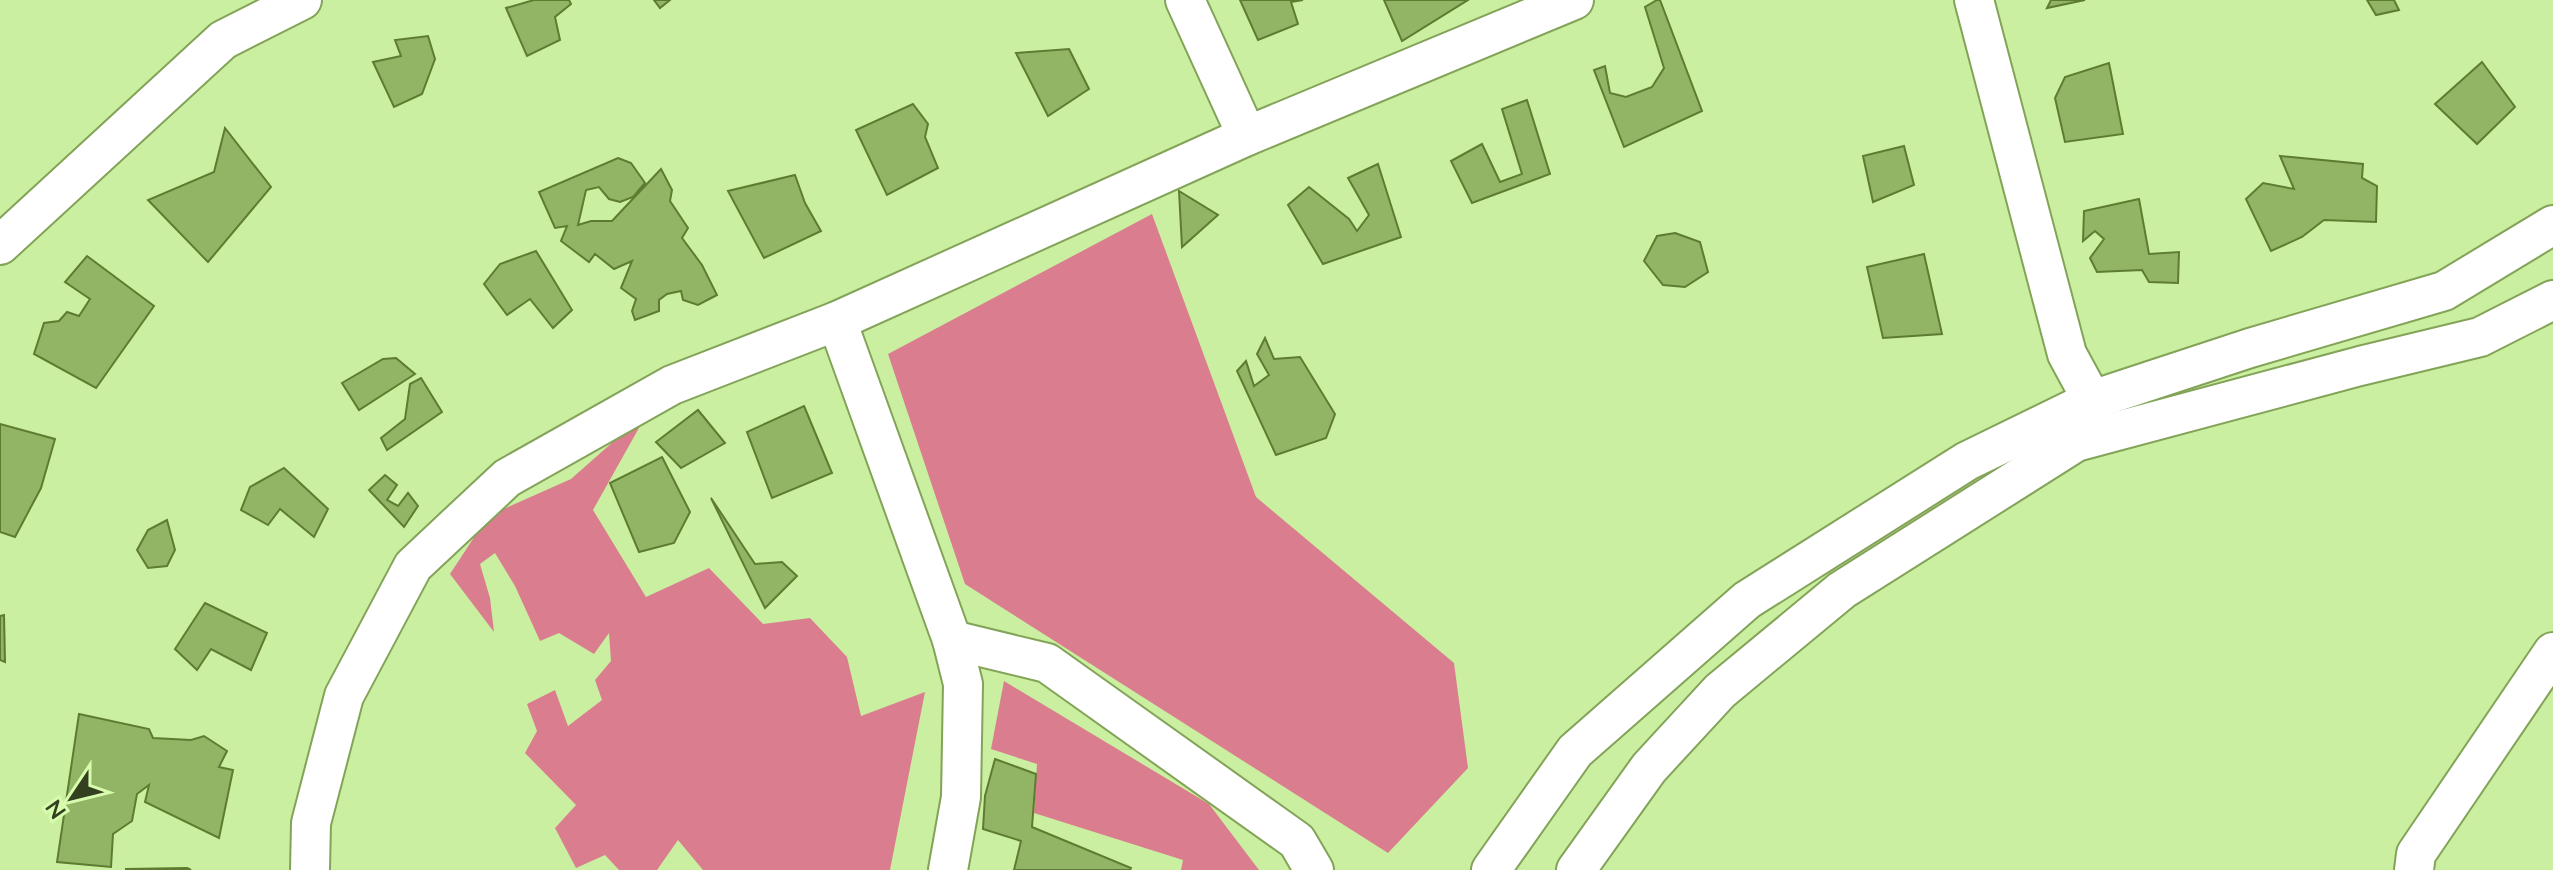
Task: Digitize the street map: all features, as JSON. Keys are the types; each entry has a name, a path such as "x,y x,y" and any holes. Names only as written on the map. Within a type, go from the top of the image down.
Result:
{"street":[{"path":"0,245 223,40 302,0"},
{"path":"1185,0 1247,136"},
{"path":"310,870 311,823 344,696 413,566 507,478 672,385 837,321 1247,136 1574,0"},
{"path":"1974,0 2067,354 2092,400"},
{"path":"1491,870 1575,751 1747,600 1967,461 2092,400 2250,348 2444,291 2553,225"},
{"path":"1576,870 1649,768 1720,691 1842,590 2076,442 2480,337 2553,300"},
{"path":"837,321 952,640 963,684 961,797 948,870"},
{"path":"952,640 1047,663 1297,841 1314,870"},
{"path":"2414,870 2416,854 2551,662"}],"shaded area":[{"path":"1152,214 1256,497 1454,663 1468,768 1388,853 965,584 888,354"},
{"path":"649,410 593,510 646,597 709,568 763,624 810,618 847,657 861,716 925,692 890,870 703,870 678,840 657,870 619,870 605,855 576,868 555,828 576,805 525,753 537,731 527,704 555,690 568,726 602,700 595,680 611,661 609,633 594,654 559,633 540,641 515,586 495,553 480,564 490,598 494,632 450,574 488,516 571,479"},
{"path":"1004,681 1209,804 1259,870 1181,870 1183,860 1034,813 1037,764 991,749"}],"building":[{"path":"534,0 569,0 571,4 555,17 560,40 527,56 506,8"},
{"path":"654,0 670,0 660,8"},
{"path":"1240,0 1303,0 1291,2 1298,24 1258,40"},
{"path":"1384,0 1468,0 1402,41"},
{"path":"1660,0 1702,111 1624,147 1594,70 1605,66 1610,93 1626,97 1652,87 1664,68 1645,7"},
{"path":"2051,0 2085,0 2047,8"},
{"path":"2367,0 2394,0 2399,10 2376,15"},
{"path":"428,36 435,59 422,94 394,107 373,62 401,56 395,40"},
{"path":"1069,49 1089,89 1048,116 1016,53"},
{"path":"2482,62 2515,107 2477,144 2435,104"},
{"path":"2109,63 2123,134 2065,142 2055,98 2065,77"},
{"path":"1527,100 1550,174 1472,203 1451,161 1482,144 1500,182 1522,174 1502,109"},
{"path":"913,104 928,124 925,137 938,168 887,195 856,130"},
{"path":"225,128 271,187 208,262 148,200 214,172"},
{"path":"1904,146 1914,185 1873,202 1863,156"},
{"path":"2280,156 2363,164 2362,178 2377,186 2376,222 2324,220 2302,237 2271,251 2246,199 2263,183 2294,189"},
{"path":"618,158 631,163 645,183 633,197 620,202 609,199 599,187 586,190 578,225 591,221 612,221 661,169 672,190 670,201 688,228 682,238 702,265 717,295 698,305 683,300 681,291 667,294 659,300 659,311 635,320 632,311 636,299 621,288 632,261 614,269 595,254 589,262 561,241 567,226 555,228 539,192"},
{"path":"1378,164 1401,237 1323,264 1288,205 1309,187 1349,219 1357,231 1369,215 1348,178"},
{"path":"795,175 805,203 821,231 764,258 728,191"},
{"path":"1179,191 1218,215 1182,247"},
{"path":"2139,199 2149,254 2179,252 2178,283 2149,282 2142,270 2097,272 2090,258 2104,239 2095,231 2083,241 2084,211"},
{"path":"1675,233 1700,242 1708,272 1685,287 1663,285 1644,261 1657,236"},
{"path":"536,251 572,310 553,328 530,299 507,315 484,284 500,264"},
{"path":"1924,254 1942,334 1883,338 1867,267"},
{"path":"87,256 154,306 96,388 34,354 44,323 59,321 67,312 79,316 90,299 65,282"},
{"path":"1265,338 1274,359 1300,357 1335,414 1326,438 1276,455 1237,371 1246,361 1254,386 1269,375 1257,354"},
{"path":"396,358 415,374 359,410 342,383 383,359"},
{"path":"421,378 442,412 387,450 381,438 405,419 410,384"},
{"path":"804,406 832,473 772,498 747,432"},
{"path":"698,410 725,443 681,468 656,442"},
{"path":"0,424 55,439 41,488 15,537 0,532"},
{"path":"662,457 690,512 674,543 639,552 610,483"},
{"path":"284,468 328,509 314,537 280,509 268,525 241,510 250,487"},
{"path":"385,475 397,485 387,500 398,506 408,493 418,506 404,527 369,490"},
{"path":"711,498 755,564 782,562 797,576 765,608"},
{"path":"167,520 175,550 167,566 148,568 137,550 148,530"},
{"path":"205,603 267,633 251,670 211,649 197,670 175,649"},
{"path":"4,615 5,662 0,660 0,616"},
{"path":"79,714 149,729 153,738 191,740 204,736 227,751 219,767 233,770 219,838 145,802 149,785 137,794 132,821 113,834 111,867 57,862"},
{"path":"995,759 1036,774 1032,827 1130,870 1014,870 1021,841 983,829 985,796"},
{"path":"187,868 191,870 125,869"}]}
